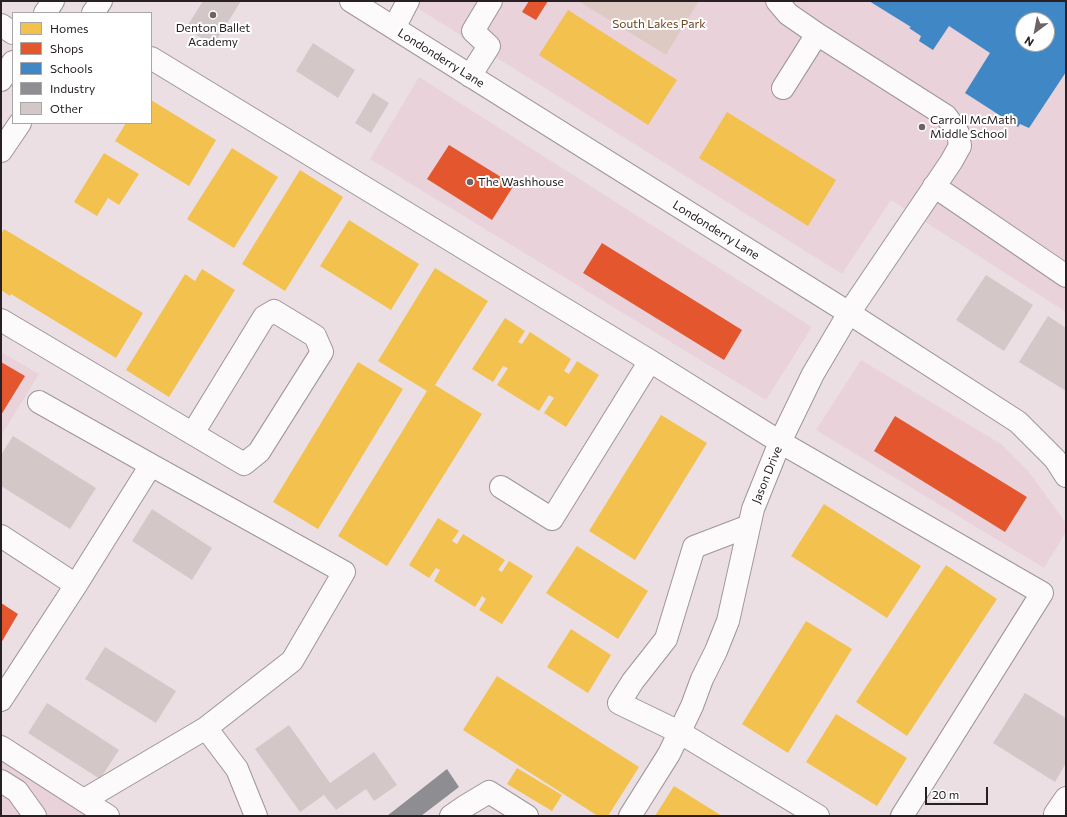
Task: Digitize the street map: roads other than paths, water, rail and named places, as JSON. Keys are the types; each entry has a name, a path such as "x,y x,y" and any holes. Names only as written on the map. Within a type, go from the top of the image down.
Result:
{"street":[{"path":"46,12 52,1"},
{"path":"94,12 101,1"},
{"name":"Londonderry Lane","path":"351,1 849,313 1018,422 1055,459 1066,476"},
{"path":"394,28 408,1"},
{"path":"470,76 489,46 473,31 491,1"},
{"name":"Jason Drive","path":"630,816 669,754 716,651 728,621 753,509 780,442 813,374 849,313 914,218 960,146 958,133 946,116 788,14 777,1"},
{"path":"1,25 12,32"},
{"path":"783,88 818,34"},
{"path":"152,59 650,361 780,442 1042,593 902,816"},
{"path":"1,80 12,64"},
{"path":"1,151 19,124"},
{"path":"934,186 1066,276"},
{"path":"1,320 193,434 244,464 259,452 322,352 315,336 274,311 264,317 193,434"},
{"path":"501,487 552,519 650,361"},
{"path":"39,402 344,572 292,661 206,728 84,800"},
{"path":"1,700 76,585 151,465"},
{"path":"749,526 694,547 666,639 633,681 619,703 679,732 818,816"},
{"path":"1,536 76,585"},
{"path":"206,728 237,769 256,816"},
{"path":"1,747 108,816"},
{"path":"1,781 17,791 35,816"},
{"path":"451,816 489,792 527,816"}],"place":[{"name":"Denton Ballet Academy","path":"213,15"},
{"name":"Carroll McMath Middle School","path":"922,127"},
{"name":"The Washhouse","path":"470,182"}],"park label":[{"name":"South Lakes Park","path":"659,24"}]}
